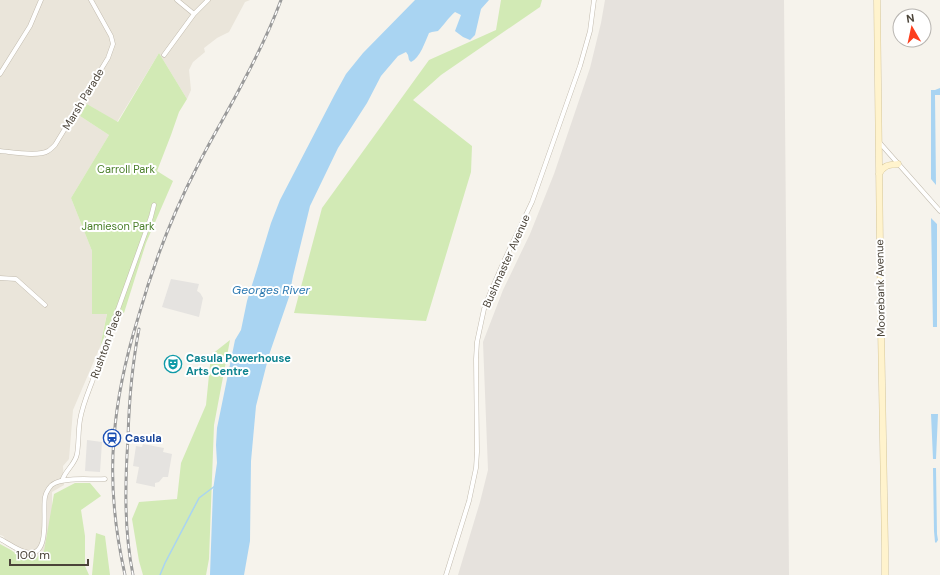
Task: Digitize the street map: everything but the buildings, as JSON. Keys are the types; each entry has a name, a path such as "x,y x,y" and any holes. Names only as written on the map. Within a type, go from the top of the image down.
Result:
{"main road":[{"name":"Moorebank Avenue","path":"878,0 880,328 886,548 885,575"},
{"path":"879,174 885,166 898,164"}],"street":[{"path":"0,74 30,26 41,0"},
{"name":"Marsh Parade","path":"0,151 33,154 49,151 55,145 108,58 113,44 111,36 91,0"},
{"path":"177,0 194,14"},
{"path":"164,55 194,14 208,0"},
{"name":"Bushmaster Avenue","path":"446,575 469,501 476,468 476,359 477,342 484,308 532,202 580,66 590,31 594,0"},
{"path":"879,142 940,212"},
{"name":"Rushton Place","path":"62,481 63,475 75,461 83,404 151,217 154,205"},
{"path":"0,278 16,279 45,305"},
{"path":"0,539 26,553 37,551 42,544 45,519 45,498 50,487 54,483 62,481 104,479"}],"shaded area":[{"path":"0,0 250,0 245,2 229,32 217,38 204,48 205,52 193,62 189,70 191,90 187,99 159,53 117,122 87,104 80,116 109,135 71,198 92,251 92,314 107,313 100,347 73,410 69,459 63,466 64,485 52,492 52,518 48,550 38,561 22,560 3,536 0,535"},
{"path":"605,0 784,0 789,575 458,575 488,470 483,342 503,290 530,234 554,174 590,68"},
{"path":"171,279 199,284 197,291 203,298 199,317 162,307"},
{"path":"87,440 102,442 100,472 85,471"},
{"path":"143,444 164,448 163,452 172,454 168,477 163,477 159,482 155,483 155,487 136,483 139,467 133,466 136,446 142,447"}],"green space":[{"path":"501,0 542,0 540,7 441,75 413,100 472,146 471,172 426,321 294,313 322,208 429,60 496,30"},
{"path":"159,53 187,99 179,112 157,171 173,181 146,243 124,313 114,314 100,347 107,314 92,314 92,251 71,198 109,135 80,116 87,104 118,122"},
{"path":"230,340 214,425 209,559 206,575 143,575 139,561 132,519 139,502 177,499 181,463 206,405 211,355"},
{"path":"75,483 90,483 101,496 81,510 85,536 85,566 89,575 0,575 0,544 22,558 36,558 44,551 54,494"},
{"path":"96,533 105,536 110,575 92,575"}],"water":[{"name":"Georges River","path":"415,0 489,0 481,9 475,35 470,40 455,31 461,15 455,12 438,31 429,33 422,49 414,60 411,62 409,60 406,52 398,56 381,76 367,103 338,148 310,206 289,297 269,355 256,406 251,461 250,541 244,575 210,575 213,490 217,463 217,428 235,340 241,330 247,301 271,223 280,200 346,74 363,53"},
{"path":"940,88 940,95 935,95 936,185 931,179 931,90"},
{"path":"931,218 937,224 937,327 933,327"},
{"path":"931,414 938,414 936,459 933,459"},
{"path":"933,468 936,468 938,540 936,543 934,531"}],"waterway":[{"path":"160,575 199,498 215,486"}],"railway":[{"path":"125,575 118,541 114,507 113,455 117,407 130,347 150,279 179,203 202,157 236,96 281,0"},
{"path":"133,575 128,541 126,472 131,384 139,329"}],"place":[{"name":"Casula Powerhouse Arts Centre","path":"173,364"},
{"name":"Casula","path":"112,438"}],"park label":[{"name":"Carroll Park","path":"126,169"},
{"name":"Jamieson Park","path":"118,226"}]}
